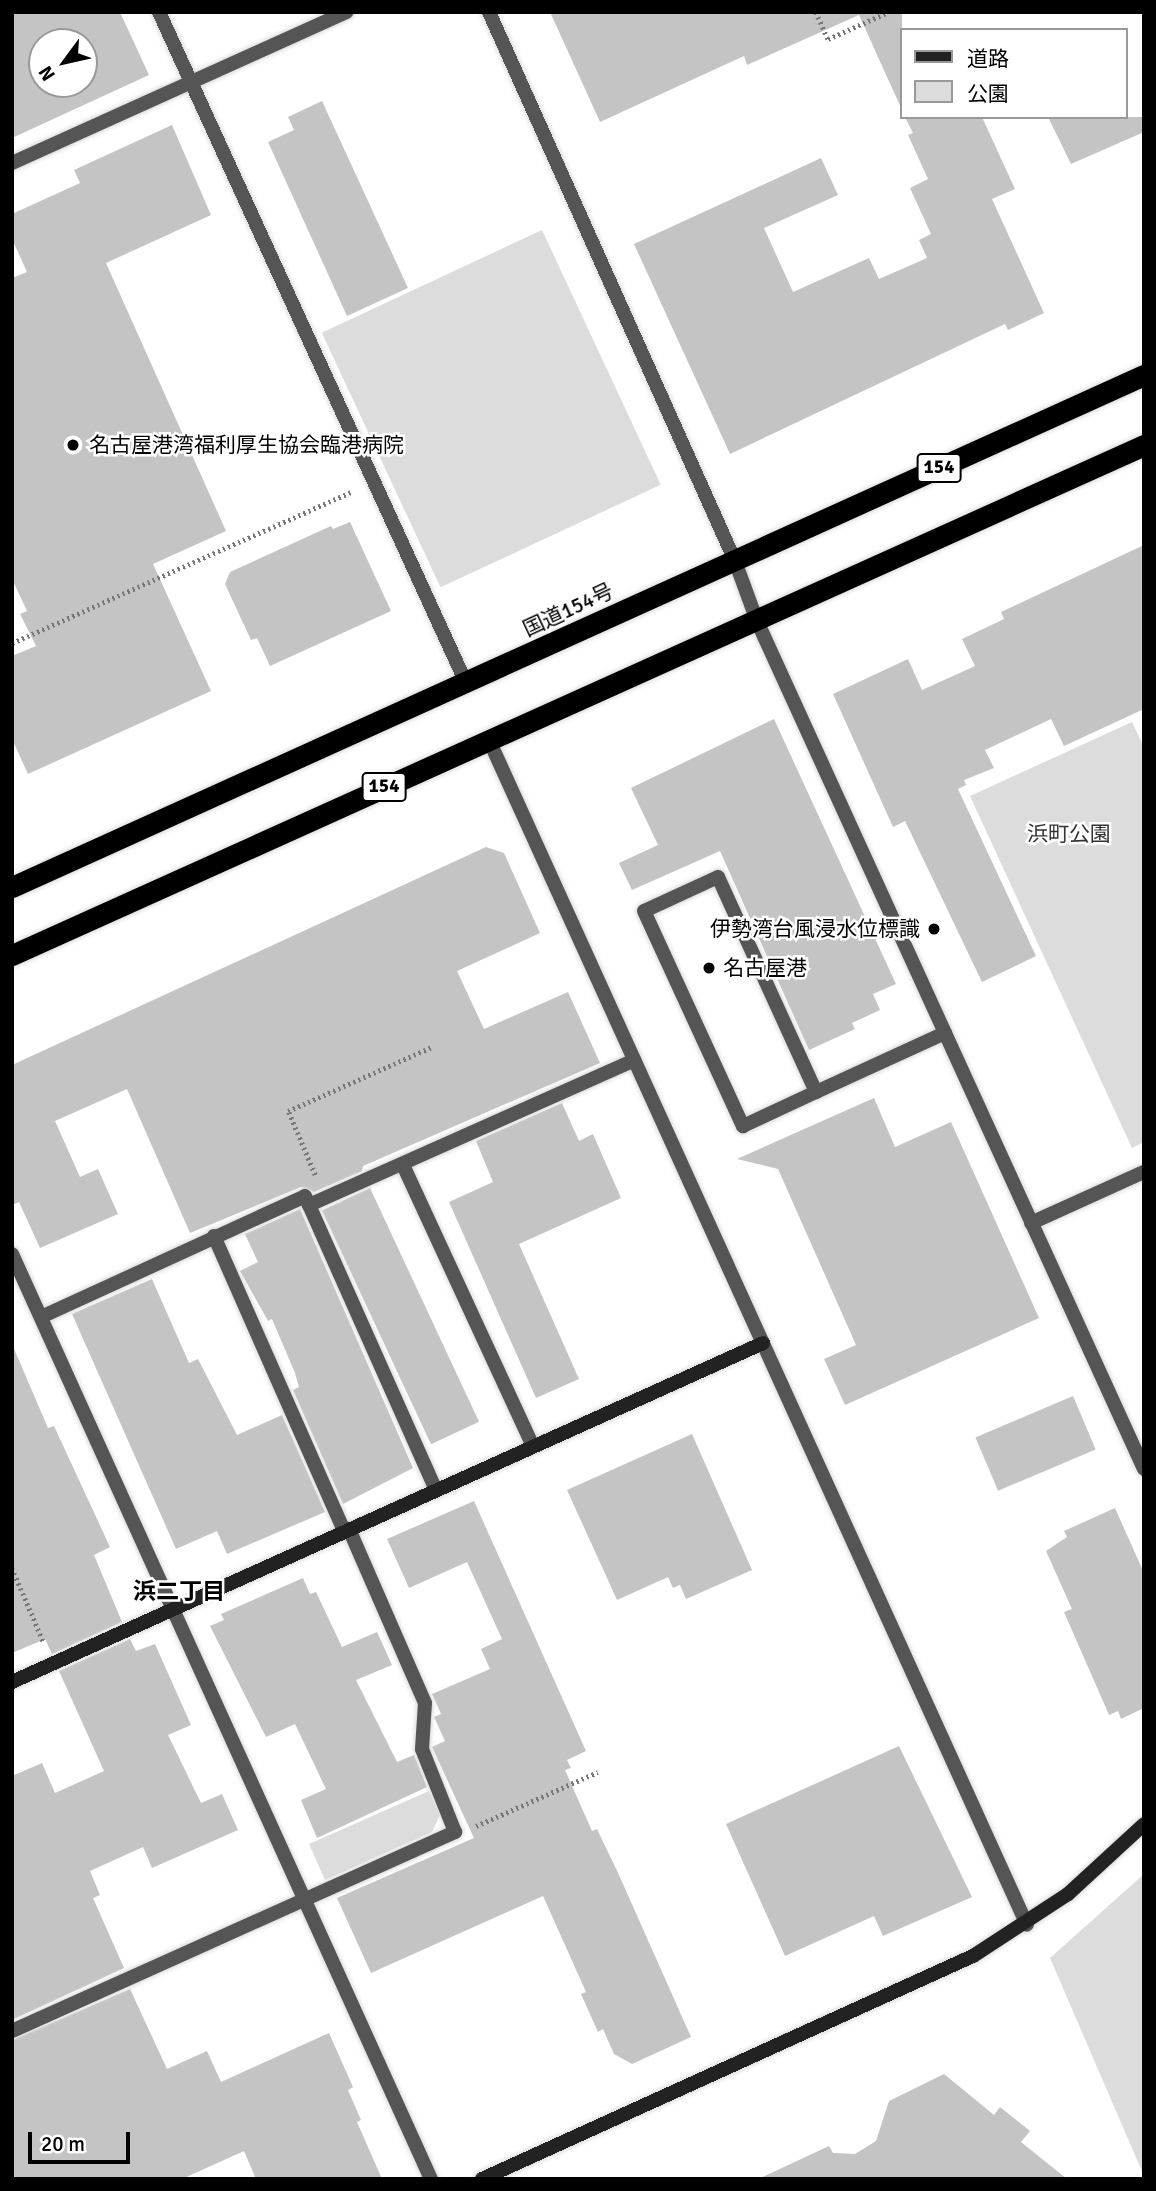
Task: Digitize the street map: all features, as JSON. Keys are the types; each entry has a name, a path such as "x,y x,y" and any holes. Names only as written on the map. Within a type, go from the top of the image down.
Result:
{"highway":[{"name":"国道154号","path":"12,887 1144,375"},
{"name":"154","path":"12,955 1144,445"}],"street":[{"path":"159,12 466,683"},
{"path":"12,163 346,12"},
{"path":"489,12 735,561 757,621 1144,1469"},
{"path":"489,740 1027,1924"},
{"path":"816,1092 718,877 645,911 743,1126 945,1033"},
{"path":"309,1205 634,1060"},
{"path":"403,1164 533,1446"},
{"path":"1031,1223 1144,1172"},
{"path":"41,1317 305,1196 436,1490"},
{"path":"12,2031 455,1832 422,1749 425,1703 214,1236"},
{"path":"12,1254 431,2179"},
{"path":"12,1682 763,1343"},
{"path":"482,2179 964,1960 1027,1924 1068,1894 1144,1824"}],"path":[{"path":"816,12 828,38 888,12"},
{"path":"12,643 374,482"},
{"path":"325,1199 288,1111 432,1047"},
{"path":"12,1568 52,1663"},
{"path":"455,1832 598,1772"}],"green space":[{"path":"542,230 661,485 441,587 322,333"},
{"name":"浜町公園","path":"1132,722 1144,747 1144,1142 1132,1148 970,796"},
{"path":"429,1791 440,1815 432,1832 325,1880 309,1844"},
{"path":"1144,1874 1144,2176 1050,1958"}],"building":[{"path":"12,12 120,12 149,75 12,138"},
{"path":"550,12 902,12 900,106 859,15 747,65 744,56 600,122"},
{"path":"322,101 408,288 347,316 268,142 294,130 288,117"},
{"path":"1144,117 1144,132 1071,164 1049,119"},
{"path":"906,119 983,119 1015,189 992,199 1044,313 1008,330 1005,324 730,454 634,244 821,158 838,195 764,228 793,292 869,258 879,279 927,258 919,240 931,234 910,188 928,179 908,135 913,133"},
{"path":"172,125 211,215 106,263 226,531 153,564 211,691 28,774 12,739 12,656 36,646 20,614 27,611 12,579 12,278 27,272 12,239 12,214 80,183 74,170"},
{"path":"350,522 391,611 270,666 257,638 251,640 225,584 230,572 331,526 333,529"},
{"path":"1144,545 1144,709 1064,746 1051,719 985,750 994,768 964,780 966,785 958,789 1036,956 982,982 905,821 893,827 833,694 908,659 922,690 975,666 962,639 1004,619 1001,612"},
{"path":"774,719 896,984 873,994 880,1010 852,1023 855,1029 809,1050 720,851 632,890 619,863 658,845 631,788"},
{"path":"486,847 504,853 540,933 457,971 484,1029 568,992 600,1063 363,1166 362,1171 314,1192 301,1187 190,1233 127,1089 55,1121 80,1177 98,1169 118,1214 40,1248 19,1202 12,1205 12,1065"},
{"path":"874,1098 895,1147 951,1122 1039,1318 845,1405 824,1359 856,1345 778,1169 737,1159"},
{"path":"562,1103 579,1141 593,1134 621,1198 519,1244 579,1379 536,1398 449,1202 493,1182 476,1141"},
{"path":"370,1188 479,1422 431,1444 322,1210"},
{"path":"300,1209 413,1468 343,1504 293,1390 299,1387 295,1373 272,1319 268,1321 240,1271 258,1262 245,1234"},
{"path":"152,1279 189,1363 198,1359 237,1435 282,1415 325,1512 227,1554 217,1531 176,1549 72,1314"},
{"path":"12,1344 48,1428 54,1426 110,1547 94,1555 122,1622 52,1654 45,1639 12,1653"},
{"path":"1073,1396 1096,1449 998,1491 975,1437"},
{"path":"692,1434 752,1570 686,1599 680,1585 673,1588 668,1577 617,1600 567,1490"},
{"path":"474,1501 586,1751 567,1760 571,1768 565,1770 592,1831 597,1829 619,1875 691,2037 632,2064 614,2054 603,2029 598,2032 581,1994 586,1992 543,1896 371,1973 337,1898 474,1838 432,1747 445,1741 434,1717 441,1714 432,1694 490,1669 481,1649 502,1639 467,1562 409,1588 387,1539"},
{"path":"1115,1508 1144,1573 1144,1708 1121,1719 1118,1711 1109,1715 1064,1612 1072,1609 1046,1551 1067,1537 1064,1531"},
{"path":"303,1578 310,1594 316,1592 342,1647 377,1632 392,1665 356,1680 397,1762 414,1755 427,1787 317,1838 301,1800 326,1789 295,1724 266,1737 210,1626 224,1620 221,1614"},
{"path":"130,1639 136,1651 155,1644 191,1725 168,1735 201,1803 222,1794 238,1830 152,1868 143,1847 90,1871 100,1895 93,1898 124,1968 12,2020 12,1776 42,1763 55,1793 104,1771 59,1671"},
{"path":"899,1746 972,1897 883,1936 874,1916 785,1956 726,1824"},
{"path":"130,1989 167,2069 207,2051 221,2082 329,2033 353,2087 348,2090 361,2120 357,2122 382,2179 256,2179 244,2151 182,2179 12,2179 12,2040"},
{"path":"944,2074 994,2115 1000,2107 1030,2131 1021,2142 1067,2179 758,2179 829,2146 833,2153 855,2154 876,2141 889,2101"}],"place":[{"name":"名古屋港湾福利厚生協会臨港病院","path":"73,445"},
{"name":"伊勢湾台風浸水位標識","path":"934,929"},
{"name":"名古屋港","path":"709,968"}],"district":[{"name":"浜二丁目","path":"179,1592"}]}
